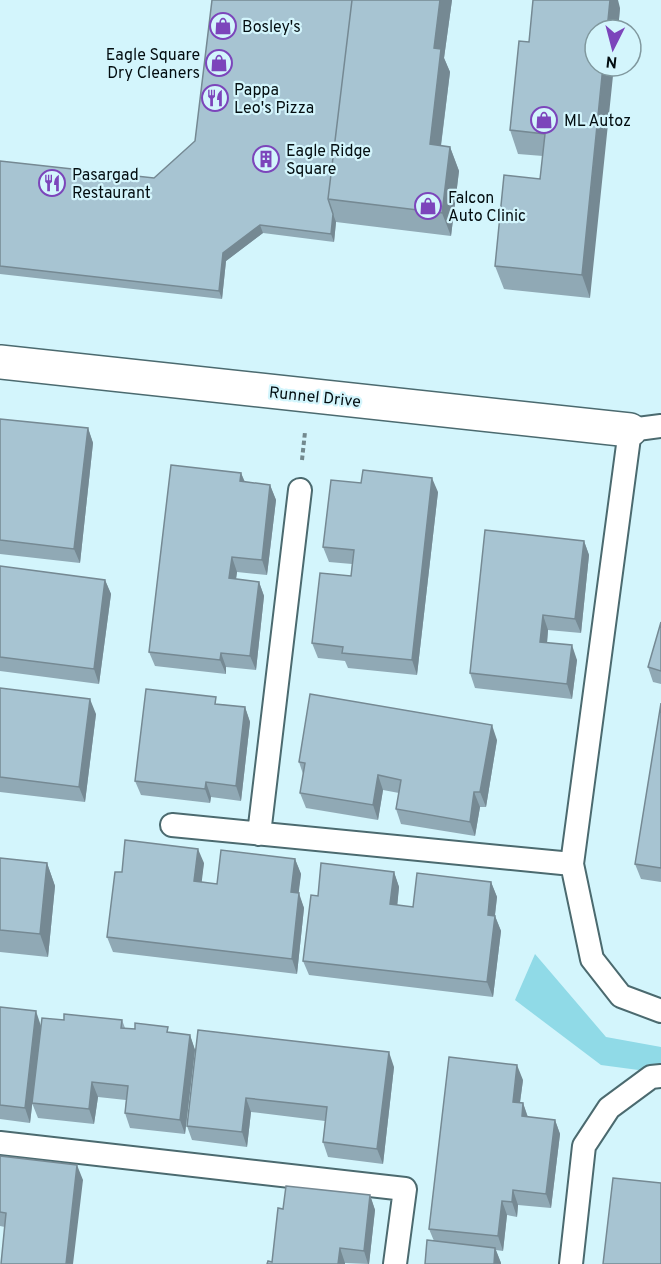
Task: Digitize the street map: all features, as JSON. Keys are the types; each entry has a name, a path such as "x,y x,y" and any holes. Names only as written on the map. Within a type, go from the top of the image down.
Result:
{"street":[{"name":"Runnel Drive","path":"0,363 646,428"}],"lane":[{"path":"646,428 572,864 592,959 621,996 661,1011"},
{"path":"260,834 300,490"},
{"path":"172,825 572,864"},
{"path":"571,1264 584,1146 609,1108 651,1077 661,1076"},
{"path":"0,1143 405,1189 394,1264"}],"path":[{"path":"300,490 308,395"}],"shaded area":[{"path":"535,954 606,1037 661,1047 661,1073 601,1065 515,1000"}],"building":[{"name":"Eagle Ridge Square","path":"212,0 352,0 328,199 333,214 331,234 260,225 223,253 219,291 0,266 0,161 154,178 195,141"},
{"path":"352,0 440,0 434,48 441,49 430,144 450,147 442,213 328,199"},
{"path":"533,0 610,0 608,18 583,18 583,78 602,78 582,275 495,266 504,175 540,179 545,134 510,130 519,41 529,42"},
{"path":"0,419 88,428 74,549 0,540"},
{"path":"171,465 241,473 240,481 270,485 262,560 232,557 229,578 259,582 250,656 221,653 220,660 149,652"},
{"path":"363,470 432,478 412,660 342,653 343,647 312,643 320,573 351,576 354,550 323,547 331,480 361,483"},
{"path":"485,530 584,541 575,619 543,615 540,642 572,645 567,684 470,673"},
{"path":"0,566 105,580 94,669 0,657"},
{"path":"661,622 661,671 648,667"},
{"path":"0,688 90,699 79,787 0,777"},
{"path":"146,689 216,697 215,704 245,707 236,786 206,782 205,789 135,781"},
{"path":"310,694 492,725 480,792 474,792 470,822 396,809 401,780 378,775 373,805 300,793 305,763 299,762"},
{"path":"661,703 661,868 635,864"},
{"path":"125,840 198,849 194,881 217,884 221,850 295,859 291,892 299,893 292,959 107,937 115,872 122,872"},
{"path":"0,858 47,863 40,934 0,930"},
{"path":"321,863 394,872 390,904 413,907 417,873 491,882 488,915 495,916 487,982 303,961 311,895 318,896"},
{"path":"0,1007 36,1011 25,1108 0,1105"},
{"path":"64,1014 122,1020 121,1028 135,1029 135,1023 168,1027 167,1032 190,1035 180,1120 125,1113 128,1086 92,1082 89,1109 32,1103 42,1018 64,1020"},
{"path":"198,1030 389,1052 377,1149 323,1142 327,1107 246,1098 242,1132 187,1126"},
{"path":"449,1057 517,1065 513,1102 523,1103 522,1116 555,1120 546,1194 513,1190 512,1202 502,1201 498,1236 429,1229"},
{"path":"0,1156 77,1165 66,1264 1,1264 6,1213 0,1212"},
{"path":"613,1178 661,1183 661,1264 603,1264"},
{"path":"286,1186 370,1195 364,1251 340,1248 338,1264 267,1264 268,1261 272,1262 278,1208 283,1209"},
{"path":"427,1240 495,1248 494,1264 425,1264"}],"place":[{"name":"Bosley's","path":"223,26"},
{"name":"Eagle Square Dry Cleaners","path":"219,63"},
{"name":"Pappa Leo's Pizza","path":"215,98"},
{"name":"ML Autoz","path":"544,120"},
{"name":"Eagle Ridge Square","path":"266,159"},
{"name":"Pasargad Restaurant","path":"52,183"},
{"name":"Falcon Auto Clinic","path":"428,206"}]}
